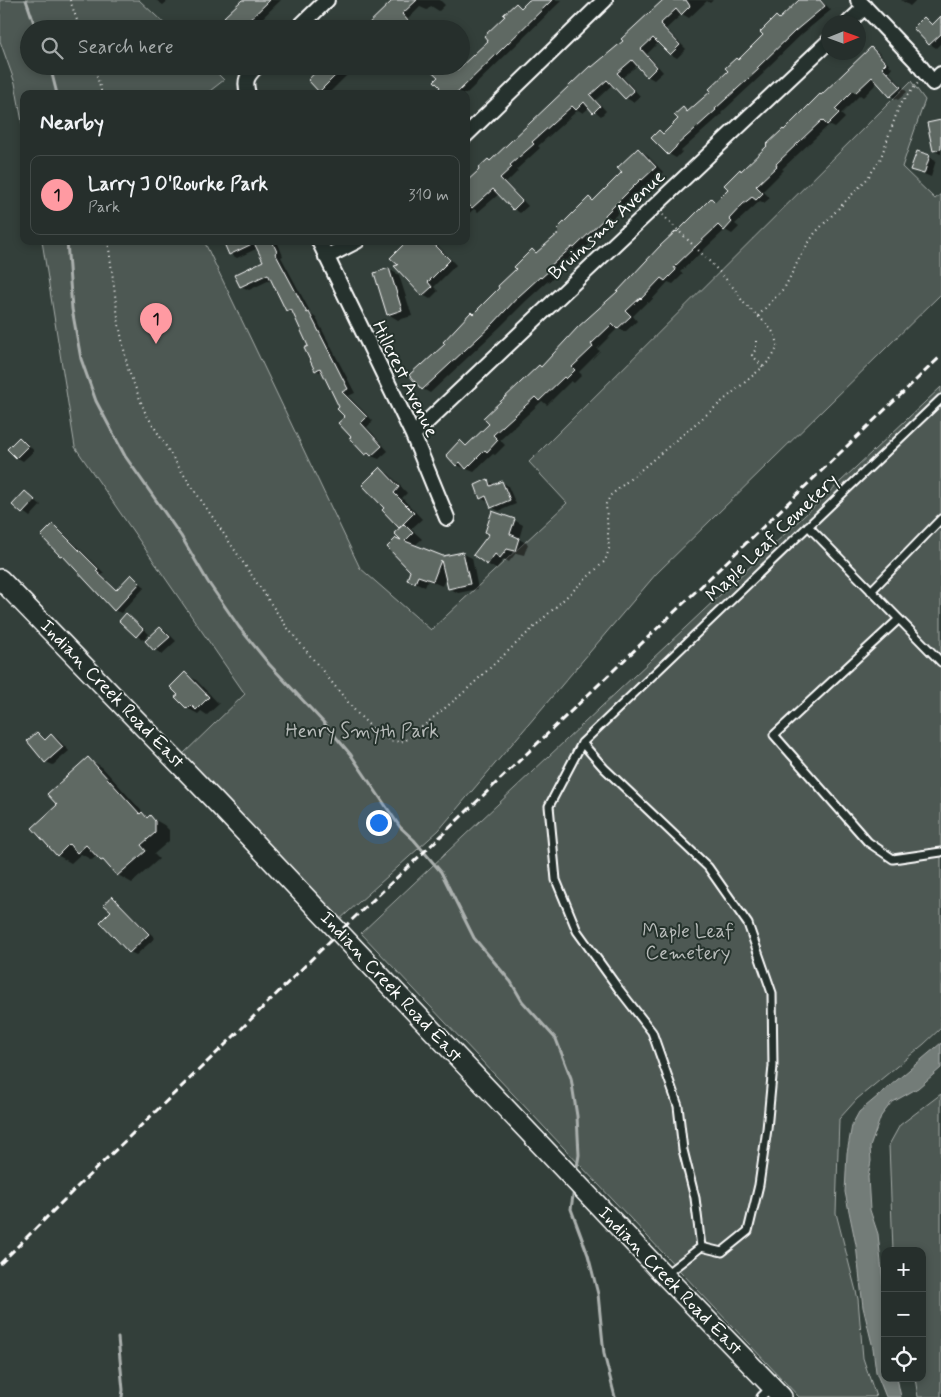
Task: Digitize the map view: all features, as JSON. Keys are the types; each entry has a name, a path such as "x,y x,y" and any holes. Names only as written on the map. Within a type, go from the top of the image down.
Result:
{"main road":[{"name":"Indian Creek Road East","path":"0,579 212,798 664,1275 771,1394"}],"street":[{"path":"306,20 327,0"},
{"path":"470,131 605,0"},
{"path":"854,15 862,4 933,83 941,74"},
{"name":"Bruinsma Avenue","path":"413,435 821,49"},
{"path":"247,90 245,85 248,75"},
{"name":"Hillcrest Avenue","path":"321,245 413,435 447,518"},
{"path":"326,257 349,245"}],"lane":[{"name":"Maple Leaf Cemetery","path":"701,1247 695,1198 683,1150 678,1106 652,1032 577,931 556,880 549,806 582,743 941,399"},
{"path":"871,591 941,519"},
{"path":"808,526 941,662"},
{"path":"899,619 774,735 868,842 893,859 941,852"},
{"path":"582,743 604,768 708,867 748,924 772,993 774,1066 758,1185 748,1231 722,1252 701,1247 664,1275"}],"path":[{"path":"70,0 77,20"},
{"path":"758,316 786,287 802,253 815,233 867,179 880,160 900,104 926,73"},
{"path":"97,75 101,90"},
{"path":"756,340 756,349 752,355 763,368"}],"green space":[{"path":"0,0 139,0 160,20 20,20 20,75 219,75 224,80 211,90 20,90 20,111 15,83 0,41"},
{"name":"Henry Smyth Park","path":"911,81 925,100 902,167 935,199 941,194 941,294 656,574 439,830 338,921 180,757 245,694 75,447 43,245 206,245 360,568 431,630 567,503 529,462"},
{"name":"Maple Leaf Cemetery","path":"941,387 941,1028 857,1099 839,1119 836,1213 858,1299 863,1358 876,1397 799,1397 361,933"},
{"path":"941,1094 941,1397 918,1397 916,1382 926,1382 926,1247 893,1247 889,1145 900,1125"}],"shaded area":[{"path":"941,1043 941,1068 918,1088 891,1103 881,1116 870,1147 871,1161 868,1177 870,1210 878,1234 881,1262 881,1382 898,1382 901,1397 886,1397 876,1372 873,1348 863,1307 856,1245 845,1192 847,1153 852,1125 859,1112"}],"building":[{"path":"242,0 270,0 249,20 226,20 224,17"},
{"path":"393,0 417,0 402,14 407,20 372,20"},
{"path":"529,0 552,0 460,90 437,90 440,87 434,81 438,77 436,75 470,75 470,58 488,41 484,36 516,3 521,8"},
{"path":"663,0 686,0 690,6 681,15 676,9 660,24 680,45 670,55 653,38 641,49 657,67 647,77 632,60 617,73 634,91 625,99 607,80 590,95 600,106 593,113 584,102 576,110 572,106 510,165 512,167 500,178 522,201 513,210 493,189 472,208 470,206 470,178 479,170 478,168 488,159 490,161 590,66 592,67 623,41 621,39"},
{"path":"799,0 820,0 825,6 795,31 757,68 759,69 668,155 651,138 659,130 663,134 678,119 674,115 683,107 687,112 711,91 709,89 728,71 725,68 736,58 738,60 763,35 760,32 776,16 779,19"},
{"path":"941,16 941,34 929,45 913,28 924,17 932,25"},
{"path":"871,47 886,63 882,67 901,87 890,97 872,77 855,93 853,91 835,109 839,113 827,125 822,120 776,164 777,166 756,186 763,193 756,200 752,197 743,204 729,219 732,222 724,231 718,225 674,267 676,270 665,281 661,278 641,299 626,311 631,316 617,329 612,324 591,344 593,347 572,367 575,370 566,379 564,377 539,401 535,397 493,435 498,440 487,452 485,450 466,469 460,462 456,466 446,455 460,440 466,446 489,424 483,418 539,365 541,367 578,327 617,292 660,246 711,198 715,202 728,189 724,185 740,169 741,171 820,94 857,60 866,60 866,52"},
{"path":"313,75 336,75 321,90 317,90 308,80"},
{"path":"941,120 941,149 933,151 927,123"},
{"path":"638,148 656,167 641,179 574,248 572,247 549,267 551,269 518,297 493,324 422,390 409,375 445,344 443,342 471,312 473,314 499,288 498,286 516,269 514,267 532,249 536,253 560,232 557,229 589,197 593,201 622,172 617,168"},
{"path":"917,151 930,155 924,174 910,170"},
{"path":"225,245 250,245 229,255"},
{"path":"255,245 274,245 277,252 275,253 307,313 309,312 348,389 342,392 367,417 361,423 382,446 371,456 368,453 365,455 338,423 345,417 337,409 339,407 320,368 315,371 304,348 308,346 291,309 286,311 268,274 240,287 234,275 263,261"},
{"path":"403,245 435,245 450,260 428,282 432,287 422,296 394,266 398,265 390,258"},
{"path":"389,268 402,310 387,315 374,273"},
{"path":"19,437 28,446 16,458 7,449"},
{"path":"380,467 399,487 394,493 414,513 399,528 382,510 384,508 362,485"},
{"path":"488,479 490,486 502,481 510,500 491,508 486,496 480,499 475,485"},
{"path":"25,491 35,500 22,514 12,505"},
{"path":"492,511 515,519 510,534 519,538 515,551 507,549 500,558 495,554 487,565 473,555 489,534 485,532"},
{"path":"53,524 116,590 131,574 140,583 114,611 62,555 60,556 41,536"},
{"path":"404,524 413,533 405,541 443,556 463,552 470,584 448,589 441,560 433,581 418,576 415,583 407,580 410,571 387,547 396,538 401,540 394,533"},
{"path":"126,613 143,629 136,637 119,621"},
{"path":"160,627 170,637 154,651 145,641"},
{"path":"185,672 209,697 196,710 191,705 187,709 175,697 178,695 170,687"},
{"path":"37,732 45,740 51,734 63,747 45,763 27,741"},
{"path":"88,757 140,814 142,812 147,818 150,815 155,821 155,833 141,845 146,851 117,876 86,845 77,853 69,844 57,856 32,828 57,805 47,794"},
{"path":"112,896 149,934 129,953 100,922 111,911 104,905"}],"waterway":[{"path":"26,0 33,20"},
{"path":"52,75 56,90"},
{"path":"67,245 72,309 81,359 96,401 125,456 181,536 208,582 239,627 269,664 351,755 400,827 414,840 441,872 474,938 511,982 522,1001 556,1039 571,1078 577,1116 579,1155 576,1173"},
{"path":"574,1189 571,1209 588,1255 598,1294 604,1354 615,1397"},
{"path":"118,1338 122,1397"}],"railway":[{"path":"0,1264 339,932 941,356"}],"place":[{"name":"Larry J O'Rourke Park","path":"156,344"}]}
